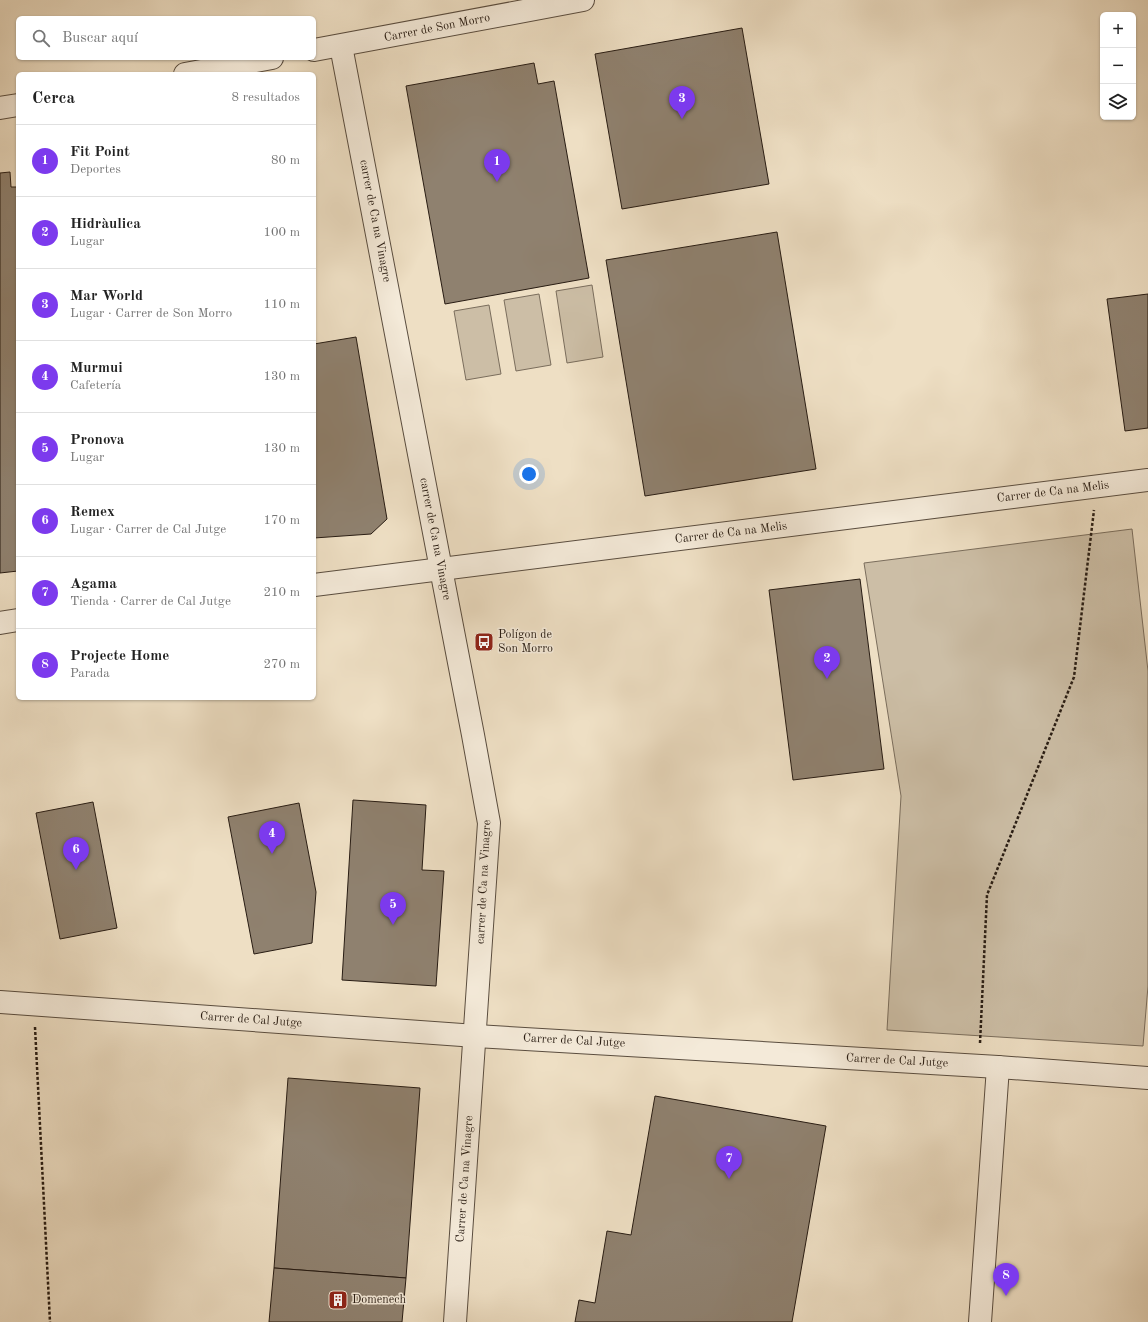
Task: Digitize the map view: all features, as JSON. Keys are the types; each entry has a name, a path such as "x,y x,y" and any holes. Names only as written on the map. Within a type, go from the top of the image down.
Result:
{"street":[{"name":"Carrer de Son Morro","path":"316,50 583,0"},
{"name":"carrer de Ca na Vinagre","path":"341,46 489,823 476,1036"},
{"path":"196,72 261,60"},
{"path":"0,108 16,105"},
{"name":"Carrer de Ca na Melis","path":"316,585 1148,480"},
{"path":"0,623 16,620"},
{"name":"Carrer de Cal Jutge","path":"0,1002 476,1036 989,1066 1148,1078"},
{"name":"Carrer de Ca na Vinagre","path":"455,1322 476,1036"},
{"path":"980,1322 989,1066"}],"path":[{"path":"989,1066 987,896 1074,677 1097,487"},
{"path":"34,1004 50,1322"}],"shaded area":[{"path":"592,285 603,357 567,363 556,291"},
{"path":"539,294 551,365 516,371 504,300"},
{"path":"489,305 501,374 466,380 454,311"},
{"path":"1132,529 1148,671 1148,986 1143,1046 887,1030 901,796 864,563"}],"building":[{"path":"742,28 769,184 622,209 595,54"},
{"path":"534,63 538,84 554,81 589,278 445,304 406,86"},
{"path":"10,172 11,187 16,187 16,571 0,573 0,173"},
{"path":"777,232 816,469 645,496 606,260"},
{"path":"1148,294 1148,428 1125,431 1107,299"},
{"path":"356,337 387,519 371,534 316,538 316,344"},
{"path":"860,579 884,769 793,780 769,590"},
{"path":"353,800 426,805 422,870 444,871 436,986 342,980"},
{"path":"93,802 117,928 60,939 36,813"},
{"path":"299,803 316,892 312,943 254,954 228,817"},
{"path":"288,1078 420,1088 406,1278 274,1268"},
{"path":"655,1096 826,1126 792,1322 575,1322 579,1300 595,1303 607,1231 631,1235"},
{"name":"Domenech","path":"274,1268 406,1278 402,1322 269,1322"}],"place":[{"name":"Mar World","path":"682,119"},
{"name":"Fit Point","path":"497,182"},
{"name":"Polígon de Son Morro","path":"484,642"},
{"name":"Hidràulica","path":"827,679"},
{"name":"Murmui","path":"272,854"},
{"name":"Remex","path":"76,870"},
{"name":"Pronova","path":"393,925"},
{"name":"Agama","path":"729,1179"},
{"name":"Projecte Home","path":"1006,1296"},
{"name":"Domenech","path":"338,1300"}]}
